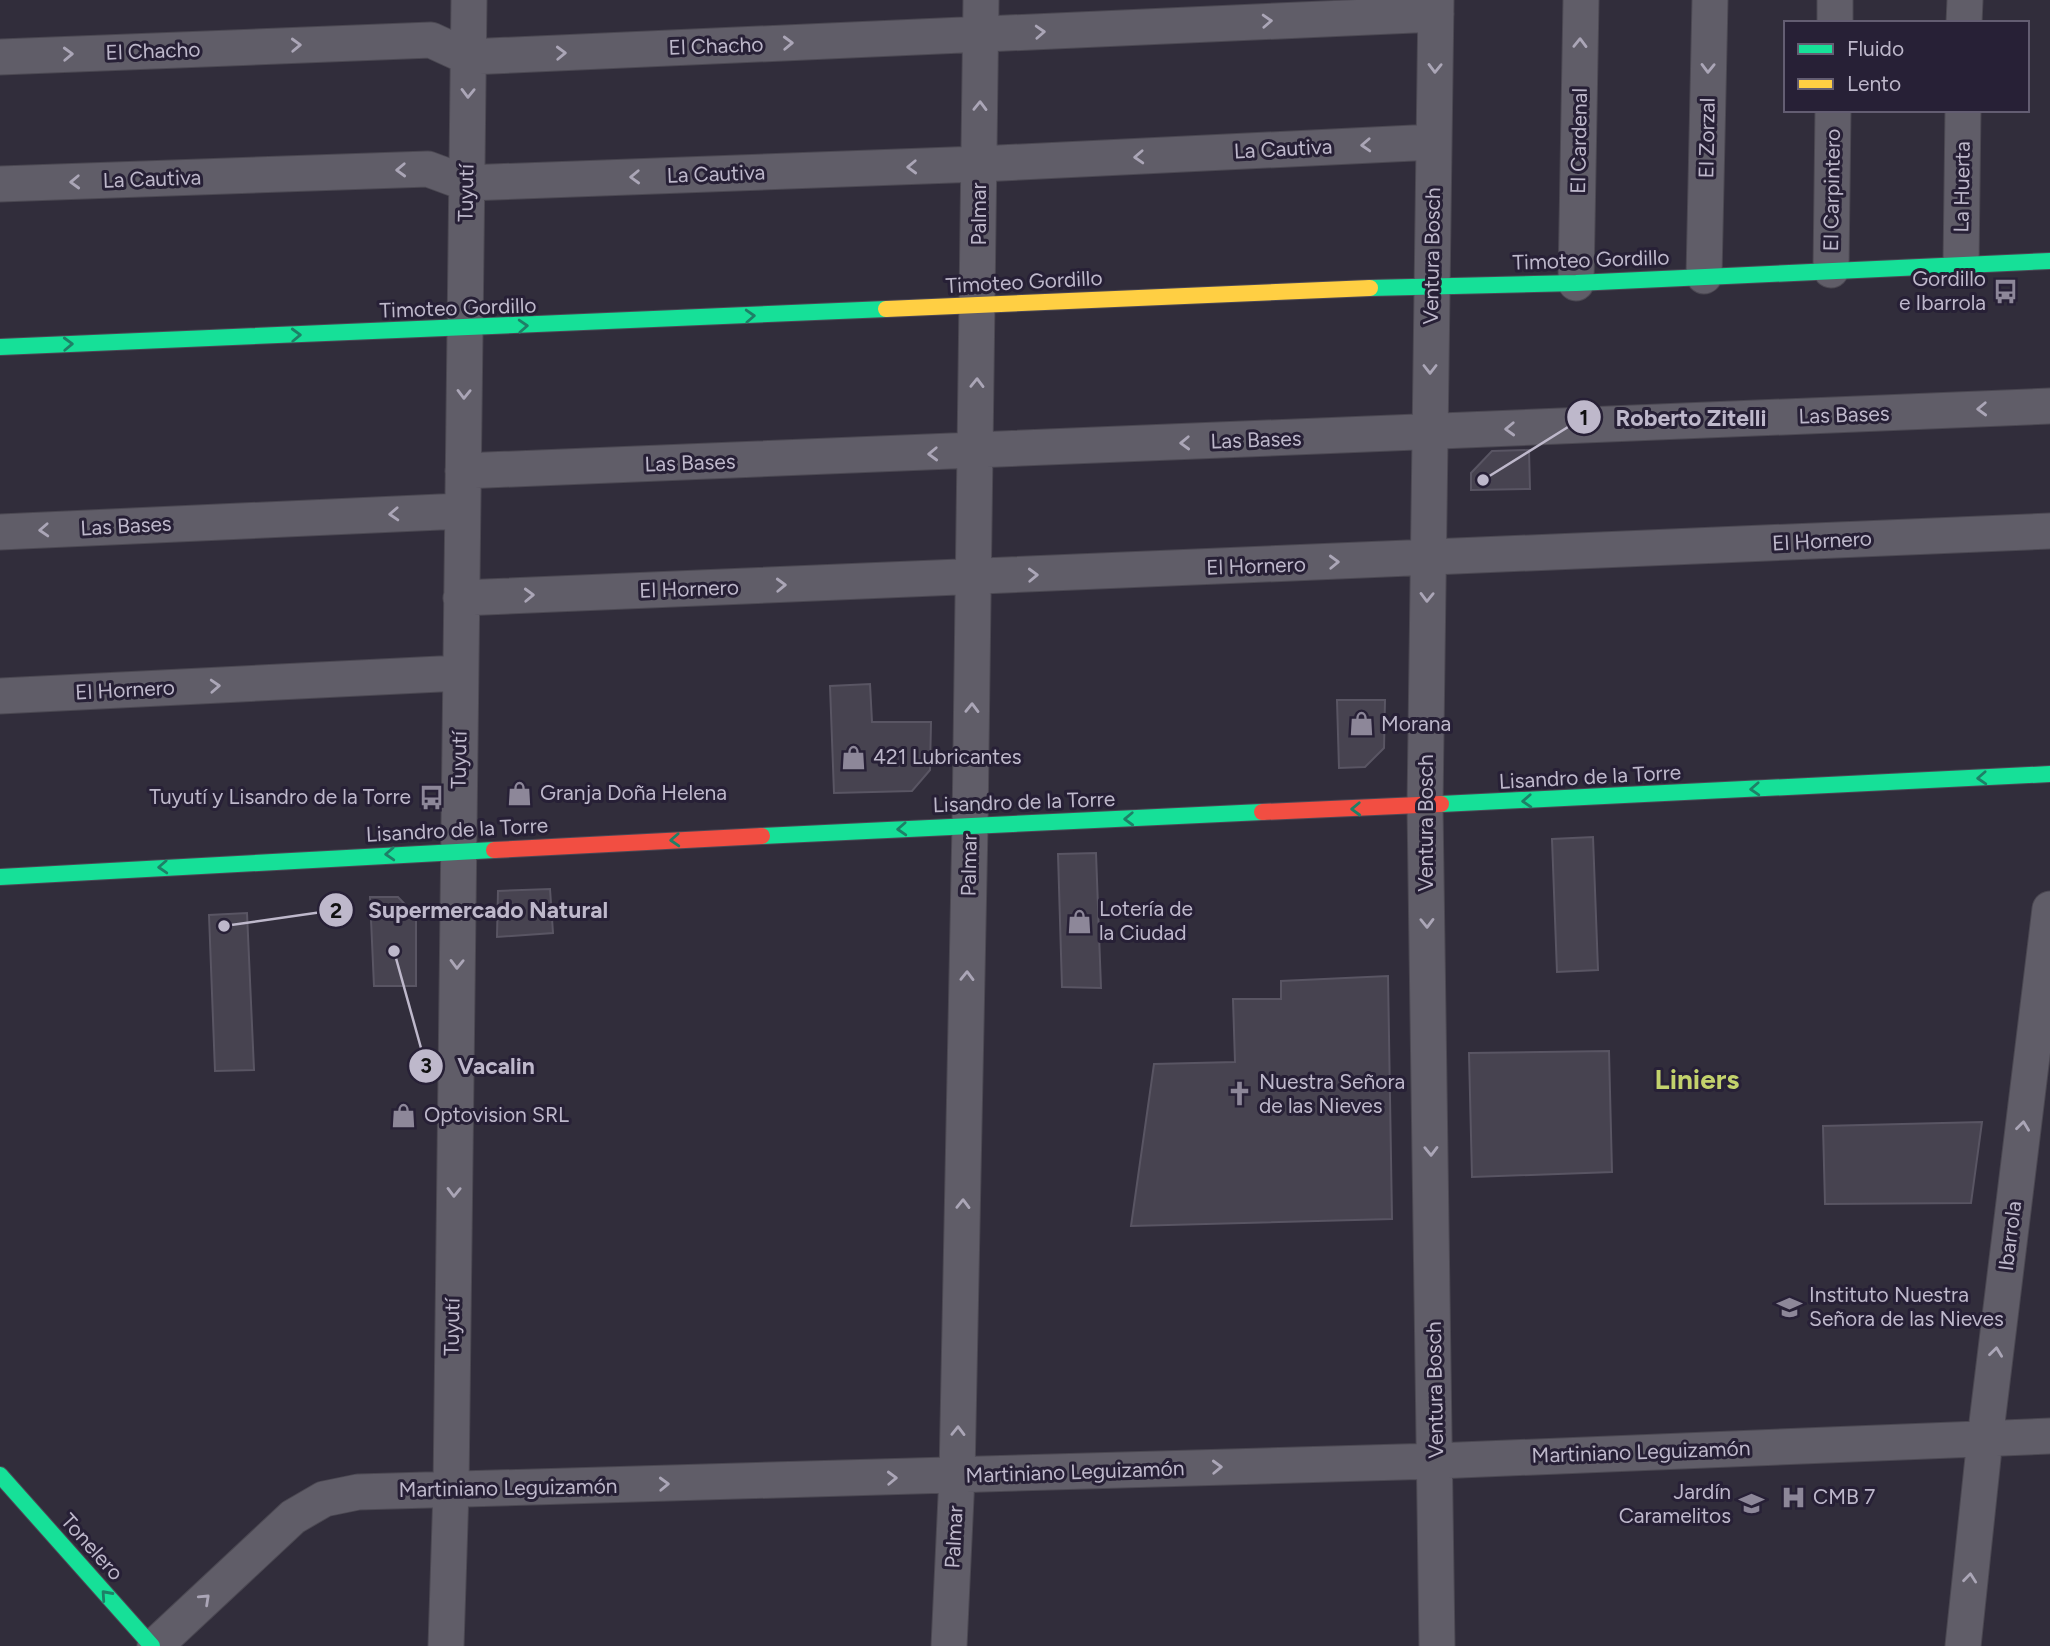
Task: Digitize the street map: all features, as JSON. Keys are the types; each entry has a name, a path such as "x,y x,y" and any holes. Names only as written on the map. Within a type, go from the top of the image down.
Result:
{"street":[{"name":"Tuyutí","path":"446,1646 451,1490 468,0"},
{"name":"Palmar","path":"949,1646 957,1476 970,825 981,0"},
{"name":"El Cardenal","path":"1576,283 1581,0"},
{"name":"El Zorzal","path":"1704,276 1710,0"},
{"path":"1835,0 1835,21"},
{"path":"1964,21 1965,0"},
{"name":"El Chacho","path":"0,57 431,40 468,57 981,34 1436,7"},
{"name":"Ventura Bosch","path":"1436,7 1425,806 1437,1646"},
{"name":"El Carpintero","path":"1831,270 1833,112"},
{"name":"La Huerta","path":"1961,265 1963,112"},
{"name":"La Cautiva","path":"0,184 428,169 466,183 979,164 1434,142"},
{"name":"Timoteo Gordillo","path":"0,347 978,305 1576,283 2050,261"},
{"name":"Las Bases","path":"463,471 2050,406"},
{"name":"Las Bases","path":"0,532 462,511"},
{"name":"El Hornero","path":"461,598 2050,531"},
{"name":"El Hornero","path":"0,696 460,673"},
{"name":"Lisandro de la Torre","path":"0,877 458,850 1425,806 2050,774"},
{"name":"Ibarrola","path":"1963,1646 1985,1439 2050,909"},
{"name":"Martiniano Leguizamón","path":"154,1646 293,1517 324,1499 358,1492 1436,1461 2050,1436"},
{"name":"Tonelero","path":"0,1475 154,1646"}],"building":[{"path":"1529,450 1530,489 1471,490 1471,473 1492,451"},
{"path":"870,684 872,722 931,722 930,770 912,791 834,793 830,686"},
{"name":"Morana","path":"1337,700 1385,700 1384,748 1365,767 1339,768"},
{"path":"1593,837 1598,970 1557,972 1552,839"},
{"name":"Lotería de la Ciudad","path":"1096,853 1101,988 1062,987 1058,854"},
{"path":"550,889 553,933 497,937 498,891"},
{"path":"370,897 398,897 416,916 416,986 374,986"},
{"path":"247,913 254,1070 215,1071 209,915"},
{"name":"Nuestra Señora de las Nieves","path":"1388,976 1392,1219 1131,1226 1154,1064 1235,1062 1233,999 1281,999 1281,981"},
{"path":"1609,1051 1612,1172 1472,1177 1469,1053"},
{"path":"1982,1122 1971,1203 1825,1204 1823,1126"}],"traffic: fast":[{"path":"1370,288 1576,283 2050,261"},
{"path":"0,347 886,309"},
{"path":"1441,804 2050,774"},
{"path":"762,836 1262,812"},
{"path":"0,877 494,850"},
{"path":"0,1475 152,1646"}],"traffic: slow":[{"path":"886,309 1370,288"}],"traffic: jam":[{"path":"1262,812 1441,804"},
{"path":"494,850 762,836"}],"place":[{"name":"Gordillo e Ibarrola","path":"2006,291"},
{"name":"Roberto Zitelli","path":"1483,480"},
{"name":"Morana","path":"1361,724"},
{"name":"421 Lubricantes","path":"853,757"},
{"name":"Granja Doña Helena","path":"520,793"},
{"name":"Tuyutí y Lisandro de la Torre","path":"431,797"},
{"name":"Lotería de la Ciudad","path":"1079,921"},
{"name":"Supermercado Natural","path":"224,926"},
{"name":"Vacalin","path":"394,951"},
{"name":"Nuestra Señora de las Nieves","path":"1239,1094"},
{"name":"Optovision SRL","path":"404,1115"},
{"name":"Instituto Nuestra Señora de las Nieves","path":"1789,1307"},
{"name":"CMB 7","path":"1793,1497"},
{"name":"Jardín Caramelitos","path":"1751,1504"}],"district":[{"name":"Liniers","path":"1697,1079"}]}
